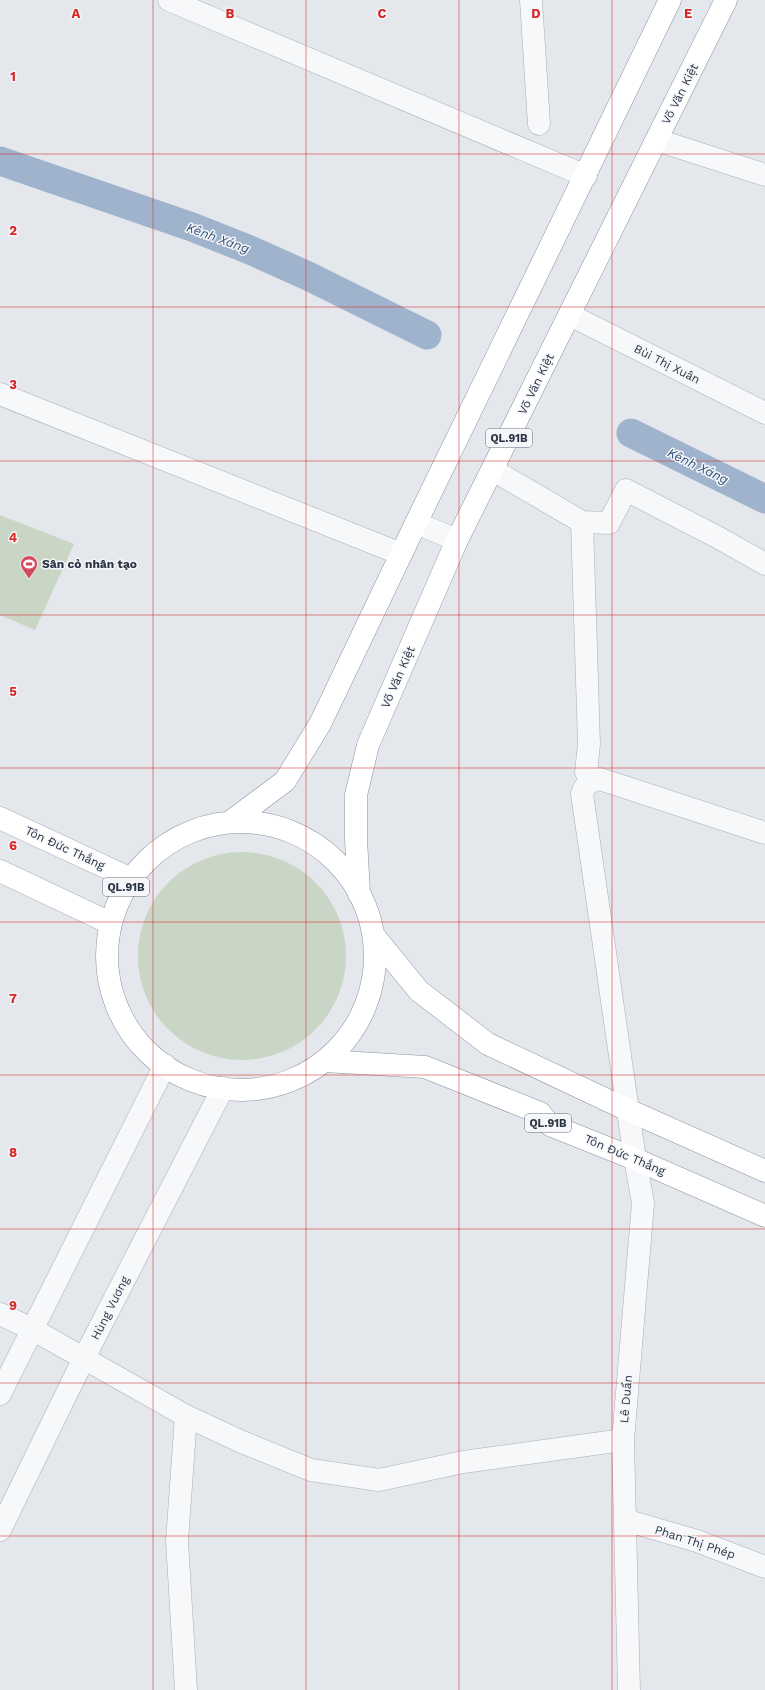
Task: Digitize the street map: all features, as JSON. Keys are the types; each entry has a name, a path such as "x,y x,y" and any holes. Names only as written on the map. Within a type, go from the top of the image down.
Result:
{"main road":[{"name":"QL.91B","path":"230,822 285,781 320,724 670,0"},
{"name":"Võ Văn Kiệt","path":"359,894 356,839 356,795 368,745 457,540 726,0"},
{"name":"Tôn Đức Thắng","path":"0,818 131,879"},
{"name":"QL.91B","path":"230,822 269,825 305,839 336,863 359,894 368,914 374,936 375,960 373,983 366,1005 356,1026 342,1045 325,1061 299,1077 270,1087 239,1090 208,1086 179,1075 157,1061 139,1043 124,1022 114,999 108,968 107,949 110,923 119,900 131,879 146,861 164,846 207,826 230,822"},
{"path":"0,871 110,923"},
{"name":"QL.91B","path":"374,936 419,991 488,1044 628,1110 765,1171"},
{"name":"Tôn Đức Thắng","path":"325,1061 425,1067 540,1113 550,1125 635,1158 765,1216"}],"street":[{"path":"169,0 586,176"},
{"path":"531,0 539,124"},
{"path":"657,140 765,175"},
{"name":"Bùi Thị Xuân","path":"570,315 765,413"},
{"path":"0,394 401,554"},
{"path":"493,470 582,522 609,523 626,490 719,538 765,564"},
{"path":"582,522 589,744 586,772 591,781 600,779 607,781 765,833"},
{"path":"416,524 457,540"},
{"name":"Lê Duẩn","path":"591,781 584,786 582,794 635,1158 643,1203 623,1440 629,1690"},
{"path":"0,1394 164,1065"},
{"name":"Hùng Vương","path":"0,1530 84,1358 223,1088"},
{"path":"0,1314 32,1329 186,1416 242,1442 311,1470 379,1480 463,1462 623,1440"},
{"path":"186,1416 177,1541 186,1690"},
{"name":"Phan Thị Phép","path":"625,1520 697,1541 765,1567"}],"green space":[{"name":"Sân cỏ nhân tạo","path":"0,515 74,544 35,630 0,615"},
{"path":"232,852 252,852 282,859 300,869 316,882 329,898 339,916 346,946 346,966 339,996 329,1014 316,1030 300,1043 282,1053 252,1060 232,1060 202,1053 176,1037 161,1022 145,996 138,966 138,946 145,916 161,890 176,875 202,859"}],"waterway":[{"name":"Kênh Xáng","path":"0,161 192,227 250,250 308,276 427,335"},
{"name":"Kênh Xáng","path":"631,433 765,499"}],"place":[{"name":"Sân cỏ nhân tạo","path":"29,579"}]}
